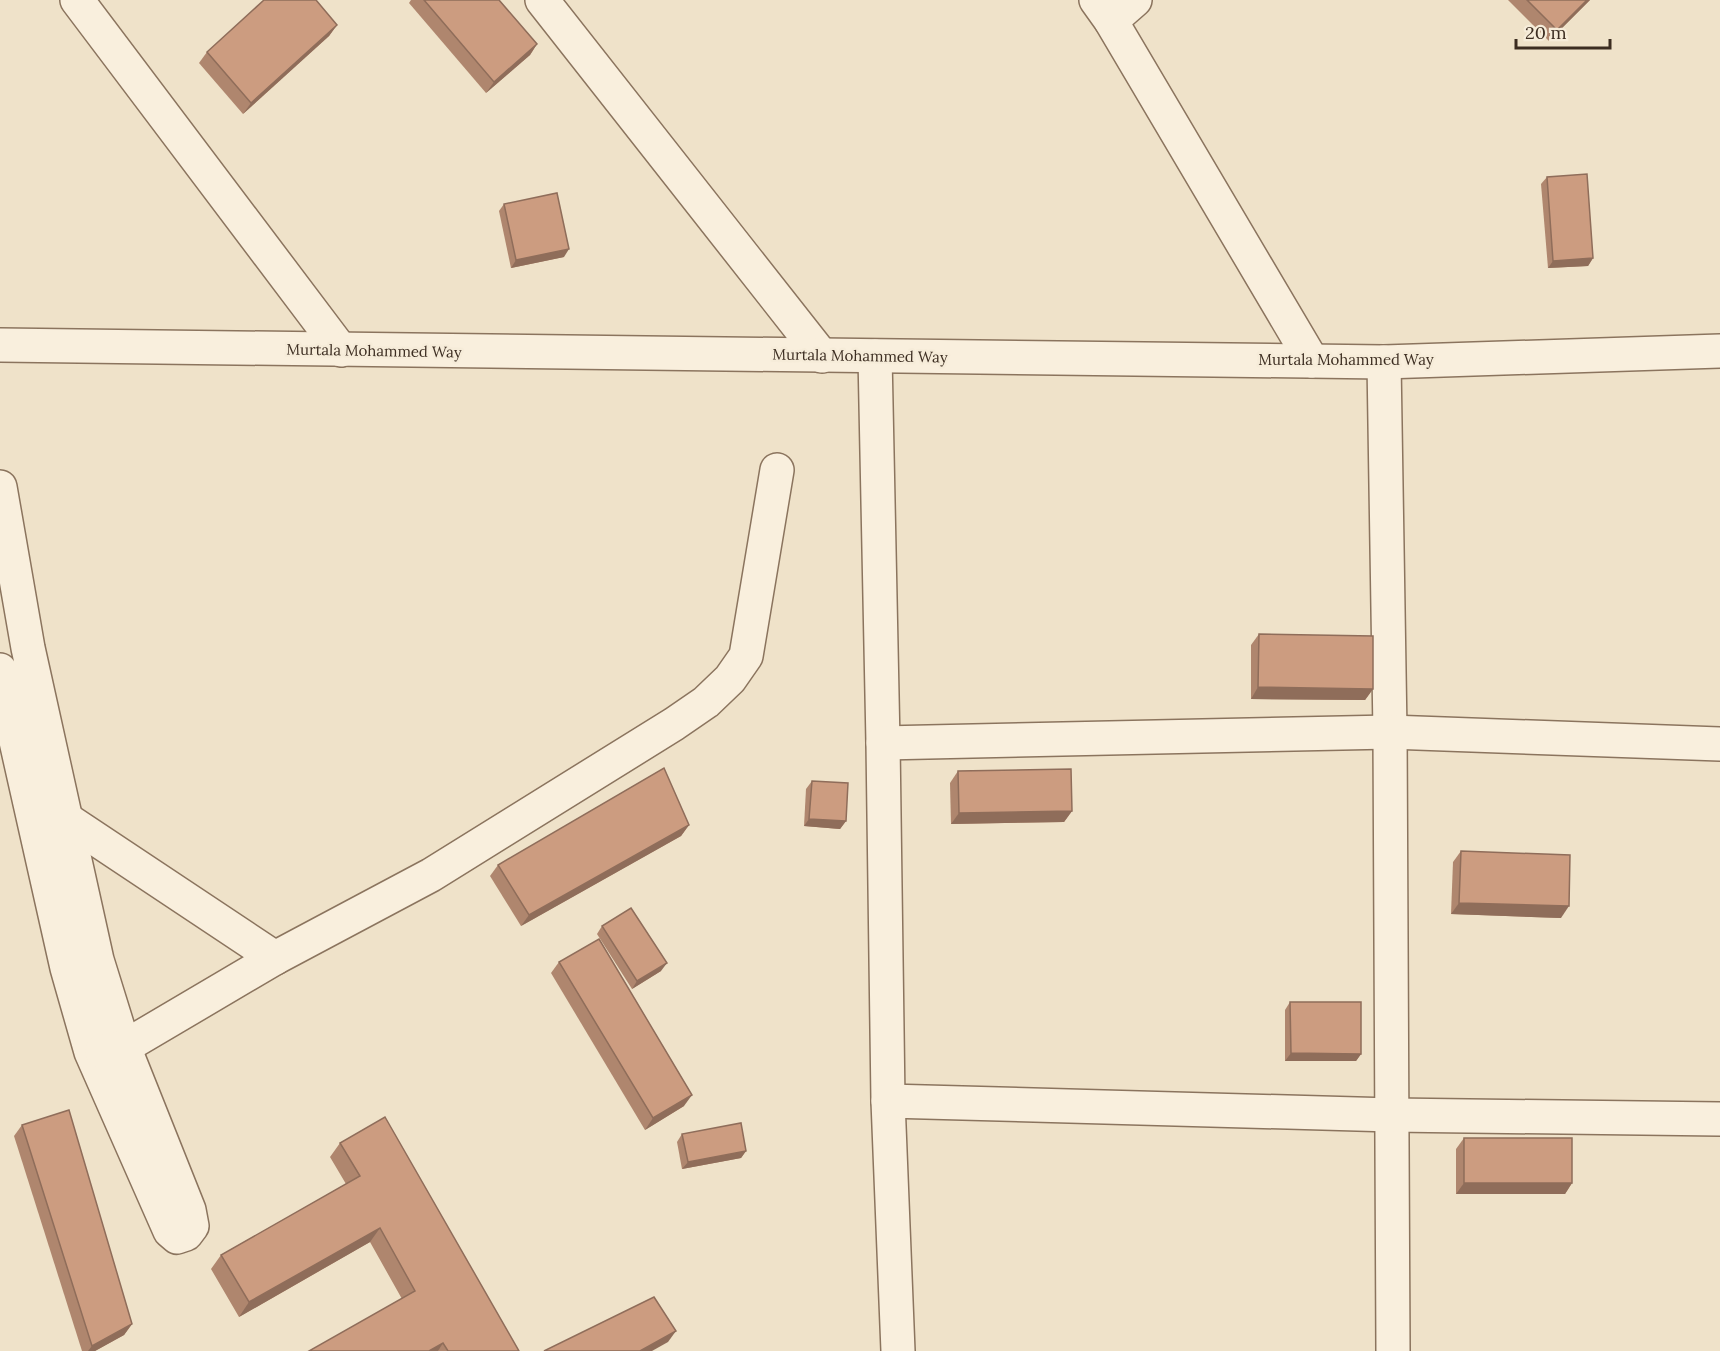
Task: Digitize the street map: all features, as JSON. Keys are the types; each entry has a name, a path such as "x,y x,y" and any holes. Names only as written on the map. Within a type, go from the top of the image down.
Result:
{"street":[{"path":"77,0 341,350"},
{"path":"542,0 822,356"},
{"path":"1114,7 1312,361"},
{"name":"Murtala Mohammed Way","path":"0,345 1384,362 1720,351"},
{"path":"875,357 884,742 888,1101 898,1351"},
{"path":"1384,362 1390,732 1393,1351"},
{"path":"91,1052 124,1047 275,958 431,875 706,702 730,679 746,656 777,470"},
{"path":"0,488 11,671 67,968 91,1052 170,1231 177,1237 186,1234 192,1226 189,1210 124,1047 98,960 66,819 11,671"},
{"path":"884,742 1390,732 1720,744"},
{"path":"66,819 275,958"},
{"path":"888,1101 1392,1115 1720,1119"}],"building":[{"path":"264,0 316,0 337,25 251,103 207,52"},
{"path":"424,0 499,0 537,44 494,82"},
{"path":"1527,0 1587,0 1557,30"},
{"path":"1587,174 1593,258 1553,261 1547,177"},
{"path":"557,193 569,249 516,260 504,204"},
{"path":"1259,634 1373,636 1373,689 1258,687"},
{"path":"664,768 689,825 529,915 498,865"},
{"path":"1071,769 1072,811 959,813 958,771"},
{"path":"812,781 848,783 846,821 809,819"},
{"path":"1461,851 1570,855 1569,906 1459,903"},
{"path":"631,908 667,963 637,981 602,926"},
{"path":"599,939 692,1095 653,1118 559,962"},
{"path":"1290,1002 1361,1002 1361,1054 1291,1053"},
{"path":"69,1110 132,1324 92,1346 22,1125"},
{"path":"385,1117 519,1351 448,1351 443,1343 429,1351 309,1351 415,1291 380,1228 249,1302 221,1255 360,1176 340,1143"},
{"path":"741,1123 746,1151 688,1162 682,1134"},
{"path":"1464,1138 1572,1138 1572,1183 1464,1183"},
{"path":"654,1297 676,1331 640,1351 544,1351"}]}
